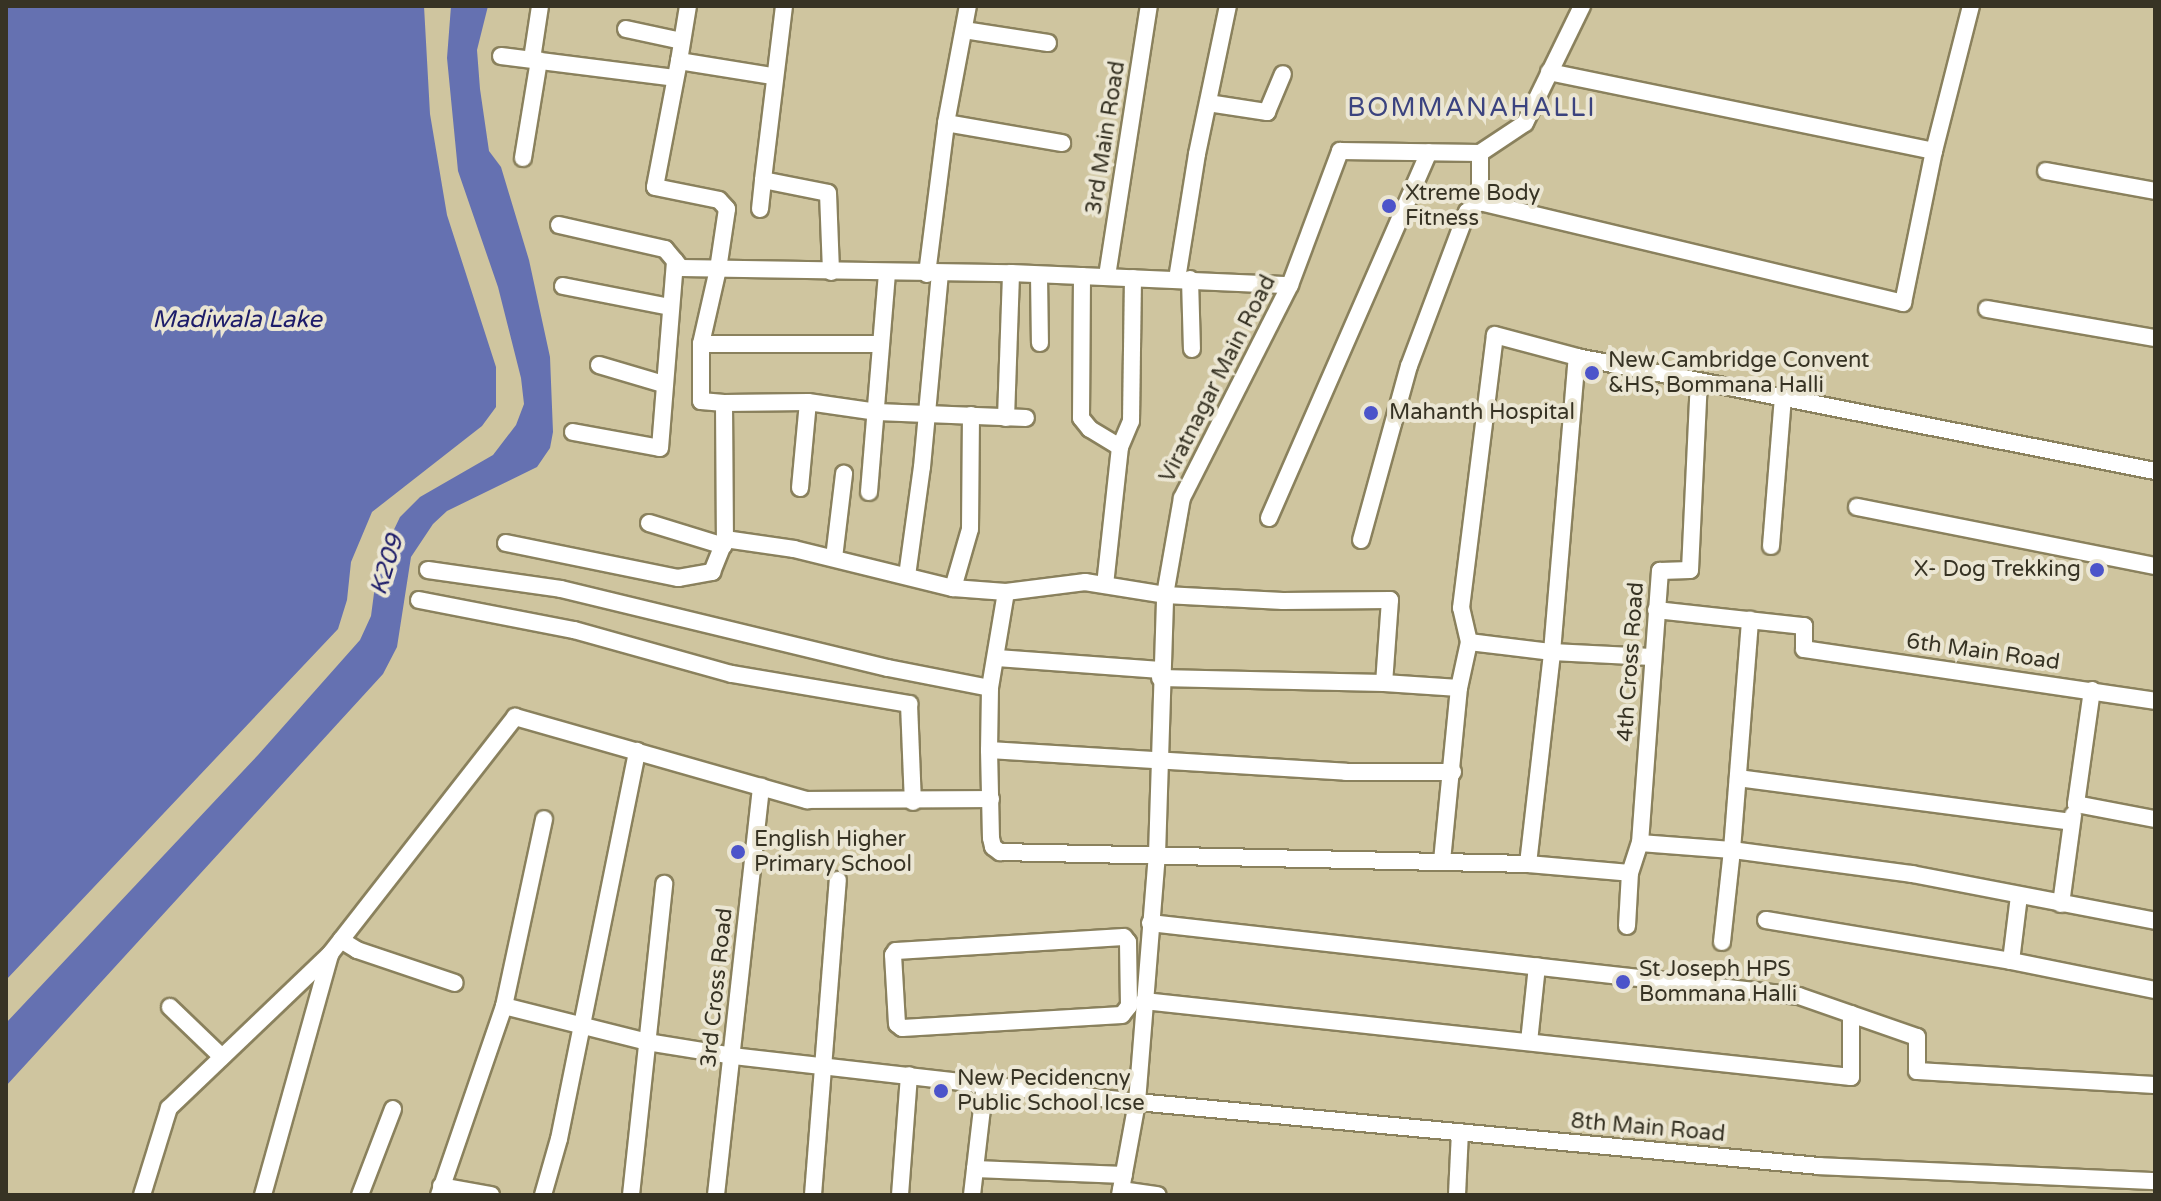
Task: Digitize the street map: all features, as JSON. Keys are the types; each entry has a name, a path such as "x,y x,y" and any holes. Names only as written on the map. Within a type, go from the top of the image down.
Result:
{"street":[{"path":"523,158 540,6"},
{"path":"688,6 655,187 719,200 727,209 718,269 701,344 701,401 808,402 877,412 1026,418"},
{"path":"760,209 773,76 784,6"},
{"path":"907,576 928,413 934,274 946,123 968,6"},
{"name":"3rd Main Road","path":"1107,276 1149,6"},
{"path":"1192,349 1184,279 1208,103 1228,6"},
{"path":"1480,202 1480,153 1525,123 1582,6"},
{"path":"1480,202 1903,303 1934,151 1971,6"},
{"path":"626,29 682,41"},
{"path":"964,30 1048,43"},
{"path":"501,56 675,78"},
{"path":"679,61 773,76"},
{"path":"1549,72 1934,151"},
{"path":"1208,103 1267,112 1283,74"},
{"path":"946,123 1062,143"},
{"name":"Viratnagar Main Road","path":"1122,1186 1137,1102 1144,1001 1138,979 1150,923 1157,855 1160,674 1165,595 1182,498 1290,285 1340,151 1480,153"},
{"path":"1269,518 1429,152"},
{"path":"2046,171 2155,191"},
{"path":"763,180 828,193 831,272"},
{"path":"1361,540 1409,366 1467,212 1480,202"},
{"path":"559,225 665,249 681,268 1011,273 1290,285"},
{"path":"573,432 660,448 675,261"},
{"path":"869,492 887,273"},
{"path":"1006,418 1011,273"},
{"path":"1039,275 1040,343"},
{"path":"1082,276 1081,418 1090,429 1120,447"},
{"path":"1105,585 1120,447 1131,421 1133,278"},
{"path":"563,286 670,307"},
{"path":"1987,309 2155,338"},
{"path":"1442,861 1459,688 1469,642 1461,608 1495,335 1577,357 2155,471"},
{"path":"701,344 881,344"},
{"path":"1528,864 1552,652 1577,357"},
{"path":"599,365 663,384"},
{"name":"4th Cross Road","path":"1627,926 1630,873 1640,843 1660,571 1690,570 1699,381"},
{"path":"1771,546 1783,397"},
{"path":"800,488 808,402"},
{"path":"506,543 678,578 712,572 724,543 724,403"},
{"path":"953,588 970,529 971,415"},
{"path":"834,558 844,474"},
{"path":"1857,507 2155,566"},
{"path":"649,523 724,543 834,558 953,588 1006,592 1085,582 1165,595 1283,601 1390,600 1384,683"},
{"path":"428,570 561,589 888,668 990,688"},
{"path":"1006,592 990,688 993,847 1000,852 1442,861 1528,864 1630,873"},
{"path":"419,600 574,630 732,674 909,704 913,802"},
{"path":"1656,610 1750,620 1722,942"},
{"name":"6th Main Road","path":"1750,620 1804,626 1804,649 2155,701"},
{"path":"1469,642 1552,652 1652,657"},
{"path":"997,658 1160,674 1459,688"},
{"path":"2061,904 2092,690"},
{"path":"142,1195 169,1108 330,954 515,717 807,800 913,802 991,799"},
{"path":"989,750 1346,772 1453,772"},
{"path":"543,1195 559,1139 637,751"},
{"path":"1738,778 2071,822"},
{"name":"3rd Cross Road","path":"716,1195 761,786"},
{"path":"2076,804 2155,819"},
{"path":"491,1195 440,1190 504,1006 544,819"},
{"path":"1640,843 1732,850 1912,874 2155,921"},
{"path":"813,1195 838,880"},
{"path":"631,1195 664,884"},
{"path":"2011,961 2019,896"},
{"path":"1766,920 2011,961 2155,990"},
{"path":"1150,923 1799,996 1917,1037 1917,1071 2155,1085"},
{"path":"1124,937 1138,979 1129,1006 1122,1015 902,1028 897,1024 893,955 899,950 1124,937"},
{"path":"341,940 357,950 455,983"},
{"path":"263,1195 330,954"},
{"path":"1529,1042 1537,966"},
{"path":"1144,1001 1851,1077 1851,1014"},
{"name":"8th Main Road","path":"504,1006 647,1042 733,1056 1137,1102 1819,1166 2155,1181"},
{"path":"170,1007 222,1057"},
{"path":"900,1195 909,1075"},
{"path":"972,1195 985,1083"},
{"path":"360,1195 393,1109"},
{"path":"1457,1195 1460,1132"},
{"path":"975,1169 1122,1186 1158,1195"}],"water":[{"name":"Madiwala Lake","path":"6,6 424,6 430,114 447,215 496,367 496,407 482,426 372,512 351,562 347,600 338,629 6,980"},
{"name":"K209","path":"451,6 488,6 477,50 480,89 489,151 501,167 529,260 550,357 553,432 550,448 537,467 447,511 433,524 411,557 397,647 383,674 6,1086 6,1023 258,755 360,640 371,616 378,563 400,517 420,497 493,455 516,425 524,404 521,378 498,287 458,171 447,58"}],"place":[{"name":"Xtreme Body Fitness","path":"1389,206"},
{"name":"New Cambridge Convent &HS, Bommana Halli","path":"1592,373"},
{"name":"Mahanth Hospital","path":"1371,413"},
{"name":"X- Dog Trekking","path":"2097,570"},
{"name":"English Higher Primary School","path":"738,852"},
{"name":"St Joseph HPS Bommana Halli","path":"1623,982"},
{"name":"New Pecidencny Public School Icse","path":"941,1091"}],"district":[{"name":"BOMMANAHALLI","path":"1472,108"}]}
